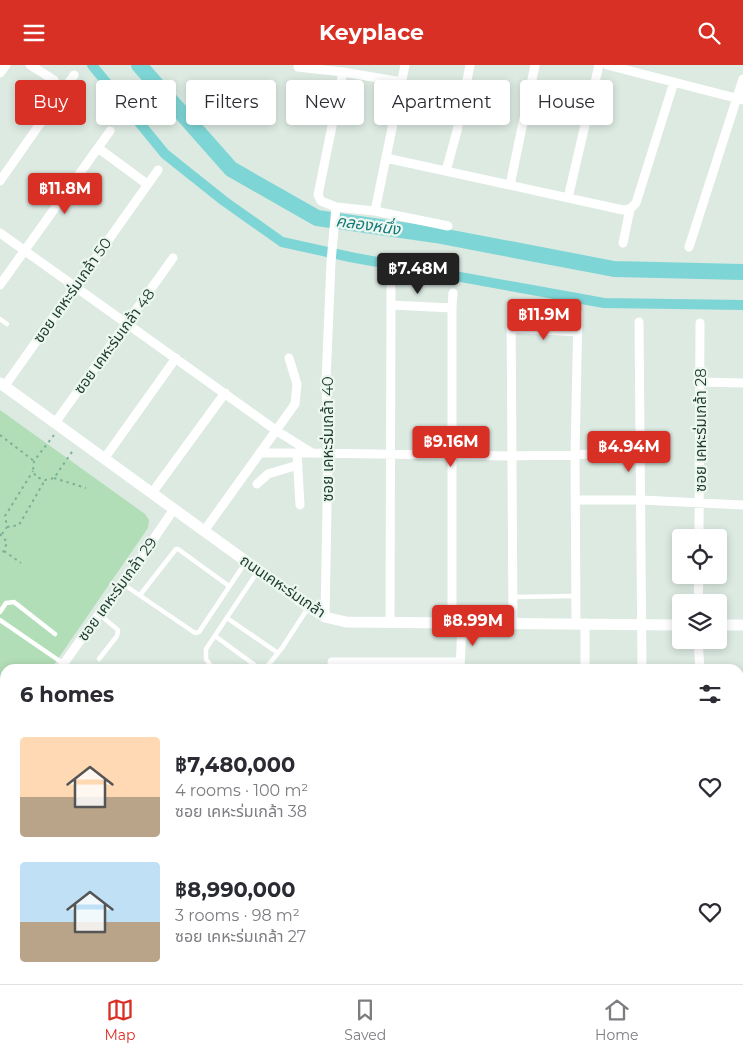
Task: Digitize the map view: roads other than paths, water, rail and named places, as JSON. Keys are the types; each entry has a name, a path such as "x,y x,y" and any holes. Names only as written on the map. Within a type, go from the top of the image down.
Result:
{"street":[{"path":"0,73 6,65"},
{"path":"30,65 54,80"},
{"path":"402,80 405,65"},
{"path":"446,171 457,131 470,65"},
{"path":"510,185 535,65"},
{"path":"568,198 599,65"},
{"path":"607,65 741,99"},
{"path":"298,67 390,80"},
{"path":"343,72 318,195 321,201 336,207 375,211 448,226"},
{"path":"1,179 74,75"},
{"path":"689,247 741,99 743,79"},
{"path":"623,243 630,209 636,203 674,82"},
{"path":"375,211 393,125"},
{"path":"0,285 110,131"},
{"path":"98,148 147,184"},
{"path":"386,158 623,210 630,209"},
{"name":"ซอย เคหะร่มเกล้า 50","path":"2,385 158,170"},
{"name":"ซอย เคหะร่มเกล้า 40","path":"325,617 328,453 326,381 331,262 336,207"},
{"path":"0,233 225,393 274,434 312,453"},
{"name":"ซอย เคหะร่มเกล้า 48","path":"57,425 172,258"},
{"path":"390,623 391,287"},
{"path":"453,293 451,456 460,664"},
{"path":"391,305 452,308"},
{"path":"511,306 513,623"},
{"path":"578,313 575,455 576,596 584,664"},
{"path":"639,322 642,664"},
{"name":"ซอย เคหะร่มเกล้า 28","path":"699,529 700,323"},
{"path":"512,327 577,332"},
{"path":"104,459 176,358"},
{"path":"204,531 295,404 298,384 289,358"},
{"path":"700,382 743,383"},
{"name":"ถนนเคหะร่มเกล้า","path":"2,385 308,607 325,617 346,622 390,623 672,625"},
{"path":"152,493 225,393"},
{"path":"260,453 391,453 451,456 512,456 641,453"},
{"path":"298,453 300,505"},
{"path":"257,484 268,474 298,465"},
{"path":"576,501 641,499 743,505"},
{"name":"ซอย เคหะร่มเกล้า 29","path":"63,664 123,584 174,509"},
{"path":"727,625 743,625"},
{"path":"699,649 700,664"},
{"path":"332,661 409,664"}],"lane":[{"path":"0,319 7,323"},
{"path":"140,595 176,549 201,564 229,586"},
{"path":"123,584 195,633 199,632 246,562"},
{"path":"209,664 205,654 206,649 258,571"},
{"path":"513,597 576,596"},
{"path":"0,612 6,603 14,602 55,634"},
{"path":"269,664 308,607"},
{"path":"99,614 118,630 117,636 99,659"},
{"path":"226,618 278,653"},
{"path":"0,620 59,664"},
{"path":"214,636 253,664"}],"waterway":[{"path":"92,65 165,154 224,201 282,242 350,257 604,303 743,305"},
{"name":"คลองหนึ่ง","path":"139,65 231,169 317,218 436,235 614,269 743,272"}]}
